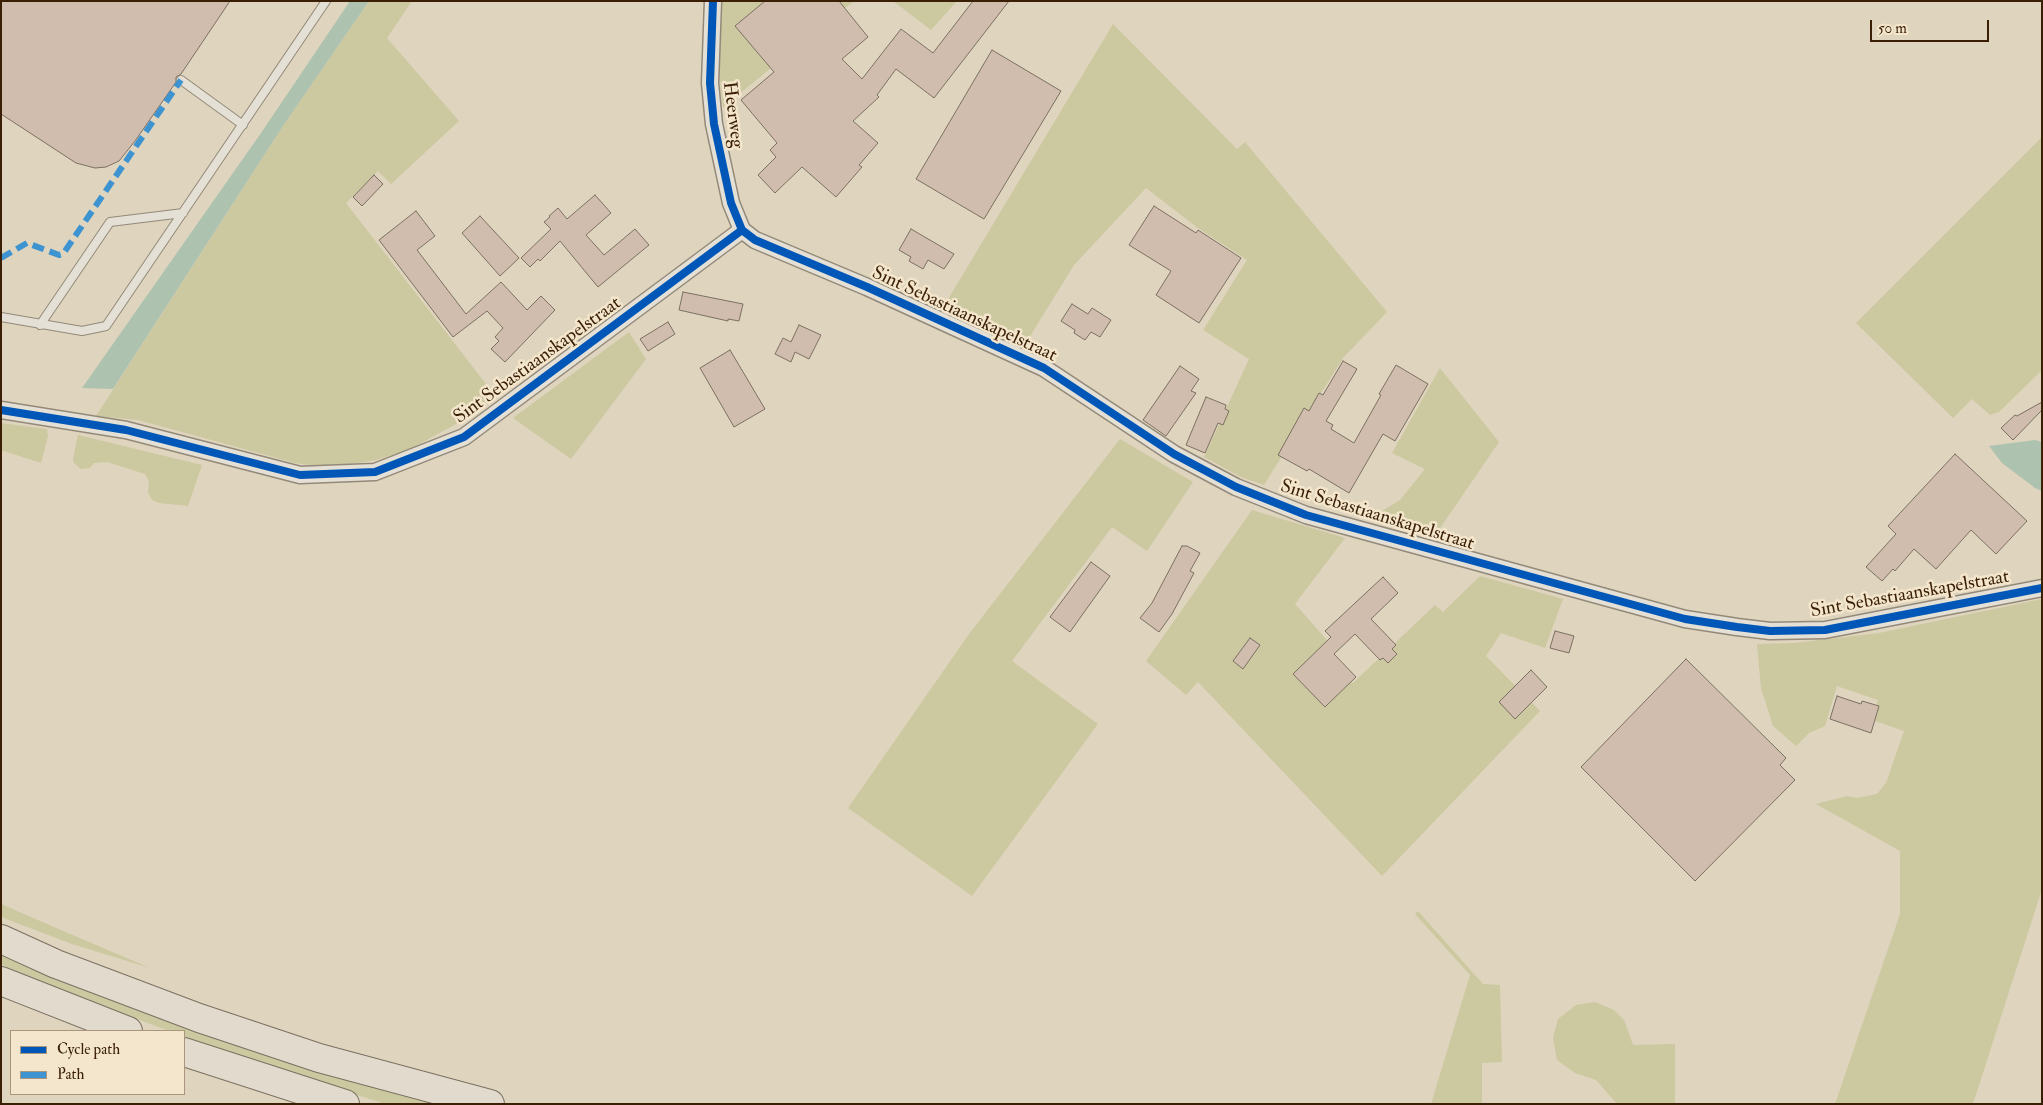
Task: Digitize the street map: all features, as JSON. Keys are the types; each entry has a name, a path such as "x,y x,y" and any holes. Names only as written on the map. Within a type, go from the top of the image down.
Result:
{"highway":[{"path":"1,940 56,964 199,1018 309,1055 490,1104"},
{"path":"1,981 125,1030"},
{"path":"185,1052 345,1104"}],"street":[{"name":"Heerweg","path":"713,1 710,83 714,124 731,203 742,230"},
{"name":"Sint Sebastiaanskapelstraat","path":"1,410 126,430 300,475 375,472 464,437 742,230 755,240 867,287 1044,368 1174,454 1236,488 1306,515 1334,523 1685,619 1770,630 1825,630 2042,588"}],"lane":[{"path":"1,317 82,331 106,326 326,1"},
{"path":"181,80 243,125"},
{"path":"40,325 110,222 183,213"}],"shaded area":[{"path":"350,1 369,1 283,126 113,389 82,388 261,133"},
{"path":"369,1 412,1 387,38 459,121 391,184 378,171 346,203 496,397 460,422 408,450 376,460 345,465 295,463 138,420 96,416 283,126"},
{"path":"718,1 854,1 723,107 719,73"},
{"path":"893,1 957,1 931,30"},
{"path":"1113,24 1237,149 1245,142 1387,312 1343,358 1264,485 1241,477 1204,457 1249,359 1203,330 1247,260 1198,228 1146,188 1074,265 1024,346 944,306"},
{"path":"2042,137 2042,370 1999,412 1990,415 1972,399 1953,418 1856,323"},
{"path":"629,332 646,359 571,459 513,418"},
{"path":"1440,368 1499,442 1436,534 1371,518 1400,500 1425,469 1392,453"},
{"path":"1,423 47,429 48,436 41,463 1,450"},
{"path":"78,435 202,465 188,506 159,503 152,500 148,492 149,481 145,474 107,462 94,463 90,468 81,469 74,463 73,459"},
{"path":"1120,439 1193,482 1147,551 1112,527 1012,661 1098,724 972,896 848,808 969,634"},
{"path":"2035,440 2042,442 2042,491 2035,488 2002,463 1989,446"},
{"path":"1252,510 1345,538 1295,604 1334,648 1327,657 1353,683 1435,605 1443,612 1480,576 1563,599 1545,648 1501,633 1486,656 1540,711 1382,876 1198,682 1186,695 1146,661"},
{"path":"2042,599 2042,889 1973,1104 1835,1104 1900,914 1900,851 1816,804 1847,796 1857,798 1877,794 1886,783 1904,731 1872,720 1878,700 1837,686 1825,726 1809,733 1796,746 1773,726 1761,688 1757,644 1795,643 1879,633"},
{"path":"1,904 150,968 72,944 1,917"},
{"path":"1418,911 1483,984 1500,985 1502,1062 1482,1063 1482,1104 1431,1104 1470,975 1415,914"},
{"path":"1,949 443,1104 385,1104 211,1047 185,1037 185,1030 166,1030 52,987 1,964"},
{"path":"1595,1002 1614,1010 1624,1020 1633,1045 1675,1044 1675,1104 1617,1104 1596,1080 1575,1073 1557,1060 1553,1038 1558,1019 1576,1005"}],"building":[{"path":"1,1 230,1 181,74 176,77 176,82 119,161 106,167 95,168 76,163 1,114"},
{"path":"765,1 839,1 868,37 842,59 862,79 901,29 933,53 973,1 1009,1 934,98 896,69 877,95 879,97 853,121 878,143 859,165 862,167 836,197 802,167 775,193 758,175 776,157 770,150 777,143 741,100 774,72 735,26"},
{"path":"992,50 1061,91 984,219 916,179"},
{"path":"374,175 383,184 362,206 353,197"},
{"path":"595,195 611,213 586,235 604,255 635,229 649,245 598,287 560,241 540,261 538,259 530,267 521,258 551,229 544,222 558,208 567,219"},
{"path":"1154,206 1196,233 1198,230 1241,258 1199,323 1156,295 1171,271 1129,245"},
{"path":"416,211 435,236 417,250 466,314 501,282 527,310 541,296 555,310 505,362 491,349 499,341 495,337 503,328 487,311 453,337 379,240"},
{"path":"480,216 519,258 500,276 462,233"},
{"path":"911,229 954,254 944,269 928,260 923,269 909,261 911,257 899,250"},
{"path":"683,292 743,304 739,321 728,319 728,321 679,310"},
{"path":"1072,304 1088,314 1092,308 1111,320 1100,337 1091,332 1085,340 1074,333 1075,330 1061,321"},
{"path":"668,322 675,334 648,351 640,339"},
{"path":"799,325 821,335 809,359 795,352 791,362 775,354 783,338 791,342"},
{"path":"730,350 765,409 734,427 700,368"},
{"path":"1343,361 1357,369 1326,421 1333,425 1331,429 1354,443 1396,365 1428,384 1395,441 1383,434 1349,493 1309,469 1307,471 1278,455 1304,408 1309,411 1319,393 1323,395"},
{"path":"1180,366 1199,379 1191,391 1196,393 1166,436 1143,420"},
{"path":"1206,397 1226,405 1225,409 1229,411 1223,425 1218,423 1205,453 1186,445"},
{"path":"2042,402 2042,410 2013,440 2001,428 2015,415 2017,416"},
{"path":"1955,454 2027,521 1996,554 1971,530 1936,569 1914,549 1895,571 1893,569 1882,581 1866,567 1896,534 1888,526"},
{"path":"1182,546 1187,546 1200,553 1190,571 1194,573 1172,614 1159,632 1140,618 1152,603"},
{"path":"1091,562 1110,576 1070,632 1050,617"},
{"path":"1383,577 1398,593 1371,619 1396,645 1392,649 1397,654 1388,663 1383,658 1380,660 1355,634 1334,654 1356,677 1325,707 1293,674 1331,637 1325,631"},
{"path":"1555,631 1574,636 1569,653 1550,648"},
{"path":"1250,638 1260,645 1243,669 1233,661"},
{"path":"1686,659 1786,758 1780,765 1795,780 1695,881 1581,767"},
{"path":"1531,670 1547,687 1515,719 1499,702"},
{"path":"1837,696 1861,704 1862,701 1879,706 1871,733 1830,719"}],"marked path":[{"path":"1,258 27,243 59,255 63,254 181,80"}],"cycle path":[{"path":"713,1 710,83 714,124 731,203 742,230 755,240 867,287 1044,368 1174,454 1236,487 1306,515 1685,619 1737,627 1770,631 1825,630 2042,588"},
{"path":"1,410 126,430 300,475 375,472 464,437 742,230"}]}
